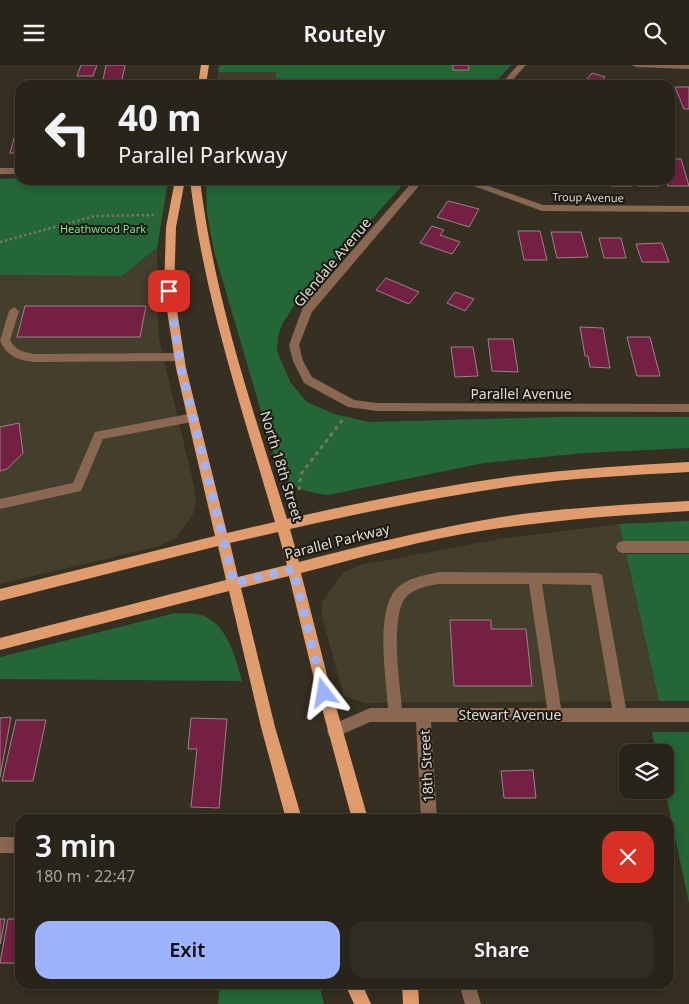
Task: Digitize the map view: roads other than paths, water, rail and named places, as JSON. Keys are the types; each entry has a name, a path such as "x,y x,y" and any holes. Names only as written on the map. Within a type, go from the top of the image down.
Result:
{"main road":[{"path":"202,80 204,65"},
{"path":"179,185 171,227 169,291 179,357 268,727 293,814"},
{"name":"North 18th Street","path":"196,185 200,225 210,281 230,355 283,526 334,731 359,814"},
{"name":"Parallel Parkway","path":"0,595 283,526 473,487 592,474 689,467"},
{"name":"Parallel Parkway","path":"0,644 380,547 486,525 606,511 689,505"},
{"path":"356,989 363,1004"},
{"path":"410,989 411,1004"}],"street":[{"path":"508,80 522,65"},
{"path":"636,65 689,67"},
{"path":"0,171 15,171"},
{"name":"Glendale Avenue","path":"352,404 308,380 298,361 294,345 299,325 306,310 415,185"},
{"name":"Troup Avenue","path":"476,185 542,208 689,209"},
{"path":"14,311 5,340 9,350 16,356 35,358 179,357"},
{"name":"Parallel Avenue","path":"352,404 377,407 430,408 689,408"},
{"path":"0,504 76,487 99,435 193,418"},
{"path":"622,547 689,547"},
{"path":"395,715 391,615 398,597 408,587 424,580 439,578 597,579 620,715"},
{"path":"535,579 555,714"},
{"name":"18th Street","path":"423,714 429,814"},
{"name":"Stewart Avenue","path":"334,731 370,715 689,715"},
{"path":"0,845 15,845"},
{"path":"468,989 473,1004"}],"park label":[{"name":"Heathwood Park","path":"103,228"}]}
